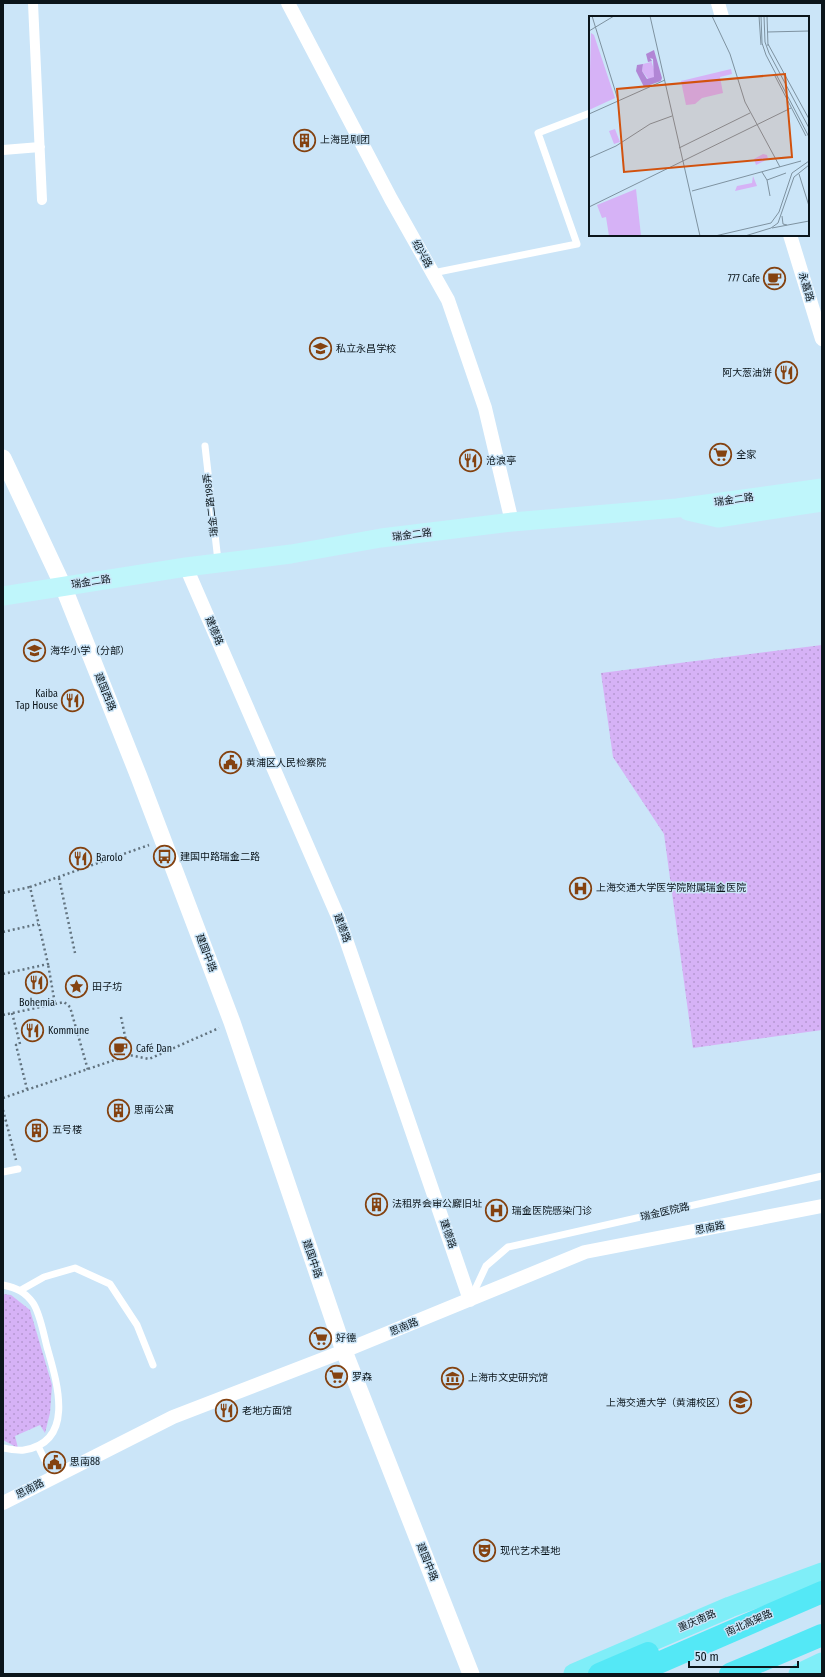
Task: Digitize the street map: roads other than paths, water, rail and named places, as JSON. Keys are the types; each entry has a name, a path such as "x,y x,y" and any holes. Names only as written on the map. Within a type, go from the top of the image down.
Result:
{"highway":[{"name":"南北高架路","path":"633,1674 822,1592"},
{"path":"599,1674 692,1634 733,1620 782,1609"},
{"path":"730,1674 822,1635"},
{"path":"766,1674 822,1643"}],"main road":[{"name":"瑞金二路","path":"3,596 186,567 291,554 381,538 512,522 677,508 822,488"},
{"path":"677,508 718,518 822,502"},
{"name":"重庆南路","path":"574,1674 730,1607 822,1573"},
{"name":"重庆南路","path":"623,1674 822,1585"},
{"path":"747,1674 822,1639"},
{"path":"799,1674 822,1663"}],"street":[{"path":"34,3 42,200"},
{"name":"绍兴路","path":"288,3 448,300 485,408 512,522"},
{"path":"718,3 722,16"},
{"path":"3,150 40,147"},
{"name":"永嘉路","path":"790,236 822,339"},
{"name":"建国西路","path":"3,458 63,586 162,840"},
{"name":"建德路","path":"186,567 339,919 470,1300"},
{"name":"建国中路","path":"162,840 232,1022 344,1351 471,1674"},
{"name":"思南路","path":"3,1503 173,1417 344,1351 585,1252 822,1206"}],"lane":[{"path":"433,273 577,244 538,133 589,113"},
{"name":"瑞金二路198弄","path":"205,446 218,563"},
{"path":"3,1172 18,1169"},
{"name":"瑞金医院路","path":"470,1300 486,1266 508,1247 822,1176"},
{"path":"21,1290 44,1277 75,1268 110,1284 137,1324 153,1365"},
{"path":"3,1285 21,1290 34,1305 58,1392 60,1414 51,1438 38,1446 23,1450 3,1448"},
{"path":"38,1446 53,1477"}],"place":[{"name":"上海昆剧团","path":"305,140"},
{"name":"777 Cafe","path":"775,279"},
{"name":"私立永昌学校","path":"321,349"},
{"name":"阿大葱油饼","path":"787,373"},
{"name":"全家","path":"720,455"},
{"name":"沧浪亭","path":"471,461"},
{"name":"海华小学（分部）","path":"35,651"},
{"name":"Kaiba Tap House","path":"73,700"},
{"name":"黄浦区人民检察院","path":"231,763"},
{"name":"建国中路瑞金二路","path":"164,857"},
{"name":"Barolo","path":"81,858"},
{"name":"上海交通大学医学院附属瑞金医院","path":"581,888"},
{"name":"Bohemia","path":"37,983"},
{"name":"田子坊","path":"77,987"},
{"name":"Kommune","path":"32,1031"},
{"name":"Café Dan","path":"120,1049"},
{"name":"思南公寓","path":"119,1110"},
{"name":"五号楼","path":"37,1130"},
{"name":"法租界会审公廨旧址","path":"377,1204"},
{"name":"瑞金医院感染门诊","path":"497,1211"},
{"name":"好德","path":"320,1338"},
{"name":"罗森","path":"336,1377"},
{"name":"上海市文史研究馆","path":"453,1378"},
{"name":"上海交通大学（黄浦校区）","path":"741,1403"},
{"name":"老地方面馆","path":"227,1411"},
{"name":"思南88","path":"55,1462"},
{"name":"现代艺术基地","path":"484,1551"}]}
